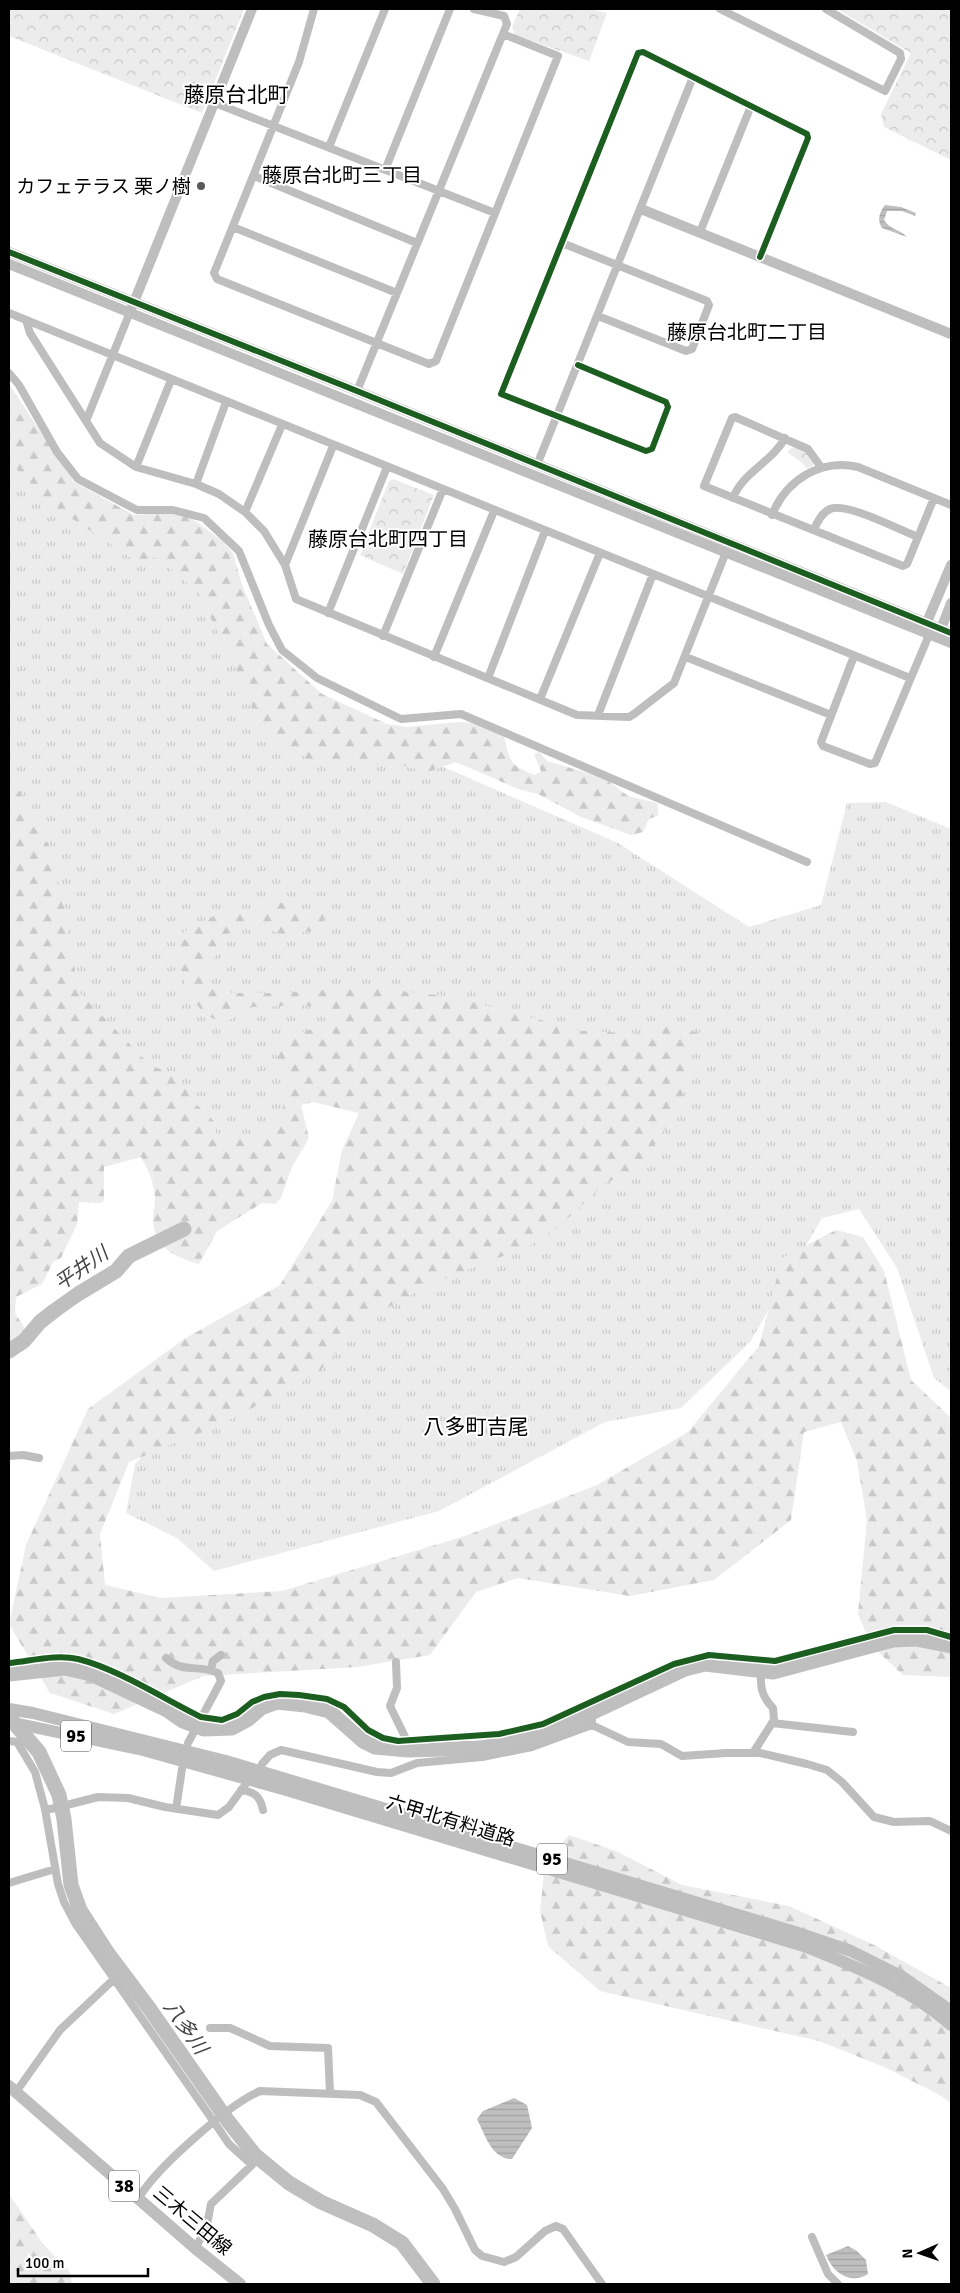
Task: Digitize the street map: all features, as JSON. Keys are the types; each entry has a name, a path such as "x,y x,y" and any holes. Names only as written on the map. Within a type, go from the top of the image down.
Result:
{"main road":[{"name":"六甲北有料道路","path":"9,1709 33,1713 226,1761 794,1932 851,1951 901,1976 951,2011"},
{"name":"六甲北有料道路","path":"9,1723 142,1750 283,1789 807,1947 872,1973 914,1996 951,2025"},
{"name":"三木三田線","path":"12,2089 236,2283"}],"street":[{"path":"86,421 216,104 252,9"},
{"path":"314,9 299,62 214,274 217,279 429,364 436,361 558,56 503,34"},
{"path":"330,147 385,9"},
{"path":"385,170 450,9"},
{"path":"357,390 440,192 507,24 504,16 474,9"},
{"path":"720,9 885,91 901,59 900,53 826,9"},
{"path":"578,365 666,402 668,407 652,449 646,452 501,394 638,53 643,52 807,134 808,138 760,257"},
{"path":"538,465 693,77"},
{"path":"216,104 274,125 495,213"},
{"path":"700,232 751,106"},
{"path":"254,176 417,243"},
{"path":"641,209 951,334"},
{"path":"233,227 397,293"},
{"path":"562,243 708,301 709,305 692,349 686,351 598,316"},
{"path":"9,252 357,390 951,633"},
{"path":"9,264 951,644"},
{"path":"9,313 333,446 910,678"},
{"path":"26,320 30,333 100,444 136,466 196,484 219,494 245,512 264,531 284,566 296,600 576,714 629,716 674,683 686,657 726,552"},
{"path":"9,373 19,385 57,452 78,479 137,510 173,510 204,518 239,551 269,626 282,650 317,678 401,719 461,714 807,862"},
{"path":"136,466 171,380"},
{"path":"196,484 226,402"},
{"path":"821,467 808,449 735,417 732,418 704,486 903,566 907,564 934,498"},
{"path":"245,512 282,425"},
{"path":"733,498 738,485 780,446 785,438"},
{"path":"284,566 333,446"},
{"path":"772,514 783,493 803,476 821,467 844,464 858,467 951,505"},
{"path":"328,613 386,467"},
{"path":"383,636 443,489"},
{"path":"814,530 817,521 829,510 846,508 918,537"},
{"path":"434,657 494,511"},
{"path":"488,678 545,531"},
{"path":"540,699 600,553"},
{"path":"854,656 821,742 823,746 870,764 876,763 929,635 927,622 951,565"},
{"path":"598,715 653,574"},
{"path":"929,635 941,629 951,603"},
{"path":"686,657 831,715"},
{"path":"9,1456 22,1455 39,1458"},
{"path":"9,1663 58,1658 78,1659 120,1675 200,1719 222,1720 238,1714 252,1702 264,1697 280,1694 327,1699 344,1707 359,1719 368,1730 383,1738 407,1741 499,1734 543,1724 586,1706 674,1664 693,1658 725,1656 775,1661 894,1630 927,1630 951,1637"},
{"path":"211,1669 213,1661 221,1655"},
{"path":"166,1658 188,1669 211,1669 218,1672 221,1681 192,1732 188,1743"},
{"path":"753,1753 774,1720 773,1708 764,1699 761,1661"},
{"path":"396,1662 397,1688 390,1706 407,1741"},
{"path":"586,1706 592,1722 628,1742 661,1744 682,1756 753,1753 807,1764 827,1770 842,1782 874,1817 894,1822 930,1821 951,1831"},
{"path":"262,1764 270,1755 282,1750 377,1772 391,1773 417,1763 482,1757 532,1747 592,1722"},
{"path":"772,1723 852,1732"},
{"path":"9,1741 17,1742 35,1772 48,1809 55,1869 64,1902 75,1923 113,1980 230,2144 252,2165 211,2204 206,2230 195,2248"},
{"path":"176,1809 182,1769"},
{"path":"48,1809 98,1797 128,1798 176,1809 218,1815 229,1807 243,1787 260,1798 263,1810"},
{"path":"9,1883 55,1869"},
{"path":"12,2089 60,2030 113,1980"},
{"path":"210,2028 230,2028 270,2046 328,2048 330,2093"},
{"path":"138,2199 157,2174 215,2121 251,2095 260,2091 360,2095 376,2102 443,2189 475,2250 482,2256 504,2262 516,2257 545,2231 556,2226 563,2229 602,2284"},
{"path":"812,2237 828,2274 838,2284"}],"green space":[{"path":"9,9 244,9 202,113 9,36"},
{"path":"520,9 589,9 607,13 589,61 515,35 512,27"},
{"path":"837,9 951,9 951,160 884,127 881,114 911,53"},
{"path":"9,384 74,482 134,515 167,513 190,517 221,540 233,553 242,585 267,644 322,694 387,724 407,727 458,722 471,723 504,736 510,757 519,768 535,775 541,771 534,754 539,752 547,761 604,778 628,796 657,803 659,815 649,819 643,832 631,835 581,817 538,794 518,789 456,762 428,772 405,766 314,763 253,725 251,700 198,592 155,557 139,563 47,502 9,459"},
{"path":"9,441 199,584 249,682 618,843 749,927 821,905 847,803 886,802 951,829 951,1391 934,1378 897,1268 859,1209 822,1218 750,1342 681,1408 605,1422 439,1511 214,1571 177,1538 126,1513 135,1464 367,1219 410,1111 304,1076 256,1183 83,1063 9,856"},
{"path":"793,447 805,449 817,462 808,469 787,452"},
{"path":"393,479 434,495 403,574 360,555 389,481"},
{"path":"9,771 53,854 79,992 149,1064 175,1076 188,1088 197,1105 214,1121 217,1137 240,1137 267,1133 282,1111 289,1082 270,1042 287,1035 327,1026 331,1009 301,1005 252,1007 228,1021 213,1018 201,1009 184,981 174,938 201,922 225,911 250,917 266,907 285,902 304,911 324,912 322,930 283,934 254,926 213,938 219,952 205,968 208,987 233,993 279,993 365,987 454,997 582,1031 649,1034 661,1024 703,1034 689,1056 688,1085 669,1123 640,1168 605,1183 563,1223 532,1245 433,1283 363,1321 318,1373 222,1424 129,1462 100,1534 105,1585 161,1598 282,1591 465,1536 597,1485 688,1432 759,1346 782,1258 836,1230 863,1237 884,1271 911,1380 951,1418 951,1677 903,1675 871,1645 858,1614 867,1520 857,1461 841,1422 804,1432 791,1520 714,1580 630,1596 518,1578 476,1592 430,1655 357,1667 203,1676 114,1714 50,1693 9,1624 26,1545 88,1409 184,1339 280,1285 332,1201 342,1150 359,1113 313,1102 301,1105 309,1138 292,1167 281,1198 275,1204 262,1203 217,1231 199,1264 167,1250 157,1238 153,1220 155,1197 153,1186 141,1157 104,1167 104,1201 100,1203 79,1202 77,1224 61,1258 53,1262 42,1284 16,1297 15,1313 27,1332 9,1346"},
{"path":"569,1835 616,1851 682,1885 789,1906 876,1946 951,1988 951,2103 938,2094 884,2067 819,2041 600,1991 548,1946 540,1911 545,1864"},
{"path":"9,2194 43,2244 70,2272 72,2284 9,2284"}],"shaded area":[{"path":"885,205 901,207 916,213 915,216 902,211 887,211 884,220 886,223 907,237 882,228 879,216"},
{"path":"514,2098 527,2105 532,2128 512,2159 505,2158 494,2151 477,2119 483,2111"},
{"path":"848,2246 857,2251 866,2260 868,2274 849,2278 833,2267 826,2255"}],"waterway":[{"name":"平井川","path":"9,1351 24,1341 40,1322 54,1311 116,1271 129,1256 184,1229"},
{"path":"9,1674 65,1668 91,1674 167,1710 183,1721 204,1729 232,1728 247,1720 261,1708 277,1702 305,1705 329,1711 363,1741 375,1747 408,1750 480,1748 533,1738 570,1723 685,1669 705,1664 773,1672 893,1640 916,1639 951,1646"},
{"name":"八多川","path":"9,1717 39,1752 59,1795 64,1819 71,1885 80,1910 107,1952 149,2008 228,2121 255,2155 289,2183 321,2202 373,2225 402,2243 433,2284"}],"cycle path":[{"path":"578,365 666,402 668,407 652,449 646,451 501,394 638,53 643,52 807,134 808,138 760,257"},
{"path":"9,252 357,391 951,633"},
{"path":"9,1663 52,1658 78,1659 125,1677 201,1717 222,1720 237,1714 252,1702 264,1697 280,1694 327,1699 344,1707 368,1730 383,1738 398,1741 499,1734 543,1724 674,1664 709,1655 775,1661 894,1630 927,1630 951,1637"}],"place":[{"name":"カフェテラス 栗ノ樹","path":"201,186"}],"district":[{"name":"藤原台北町","path":"236,95"},
{"name":"藤原台北町三丁目","path":"342,175"},
{"name":"藤原台北町二丁目","path":"747,332"},
{"name":"藤原台北町四丁目","path":"388,539"},
{"name":"八多町吉尾","path":"476,1427"}]}
